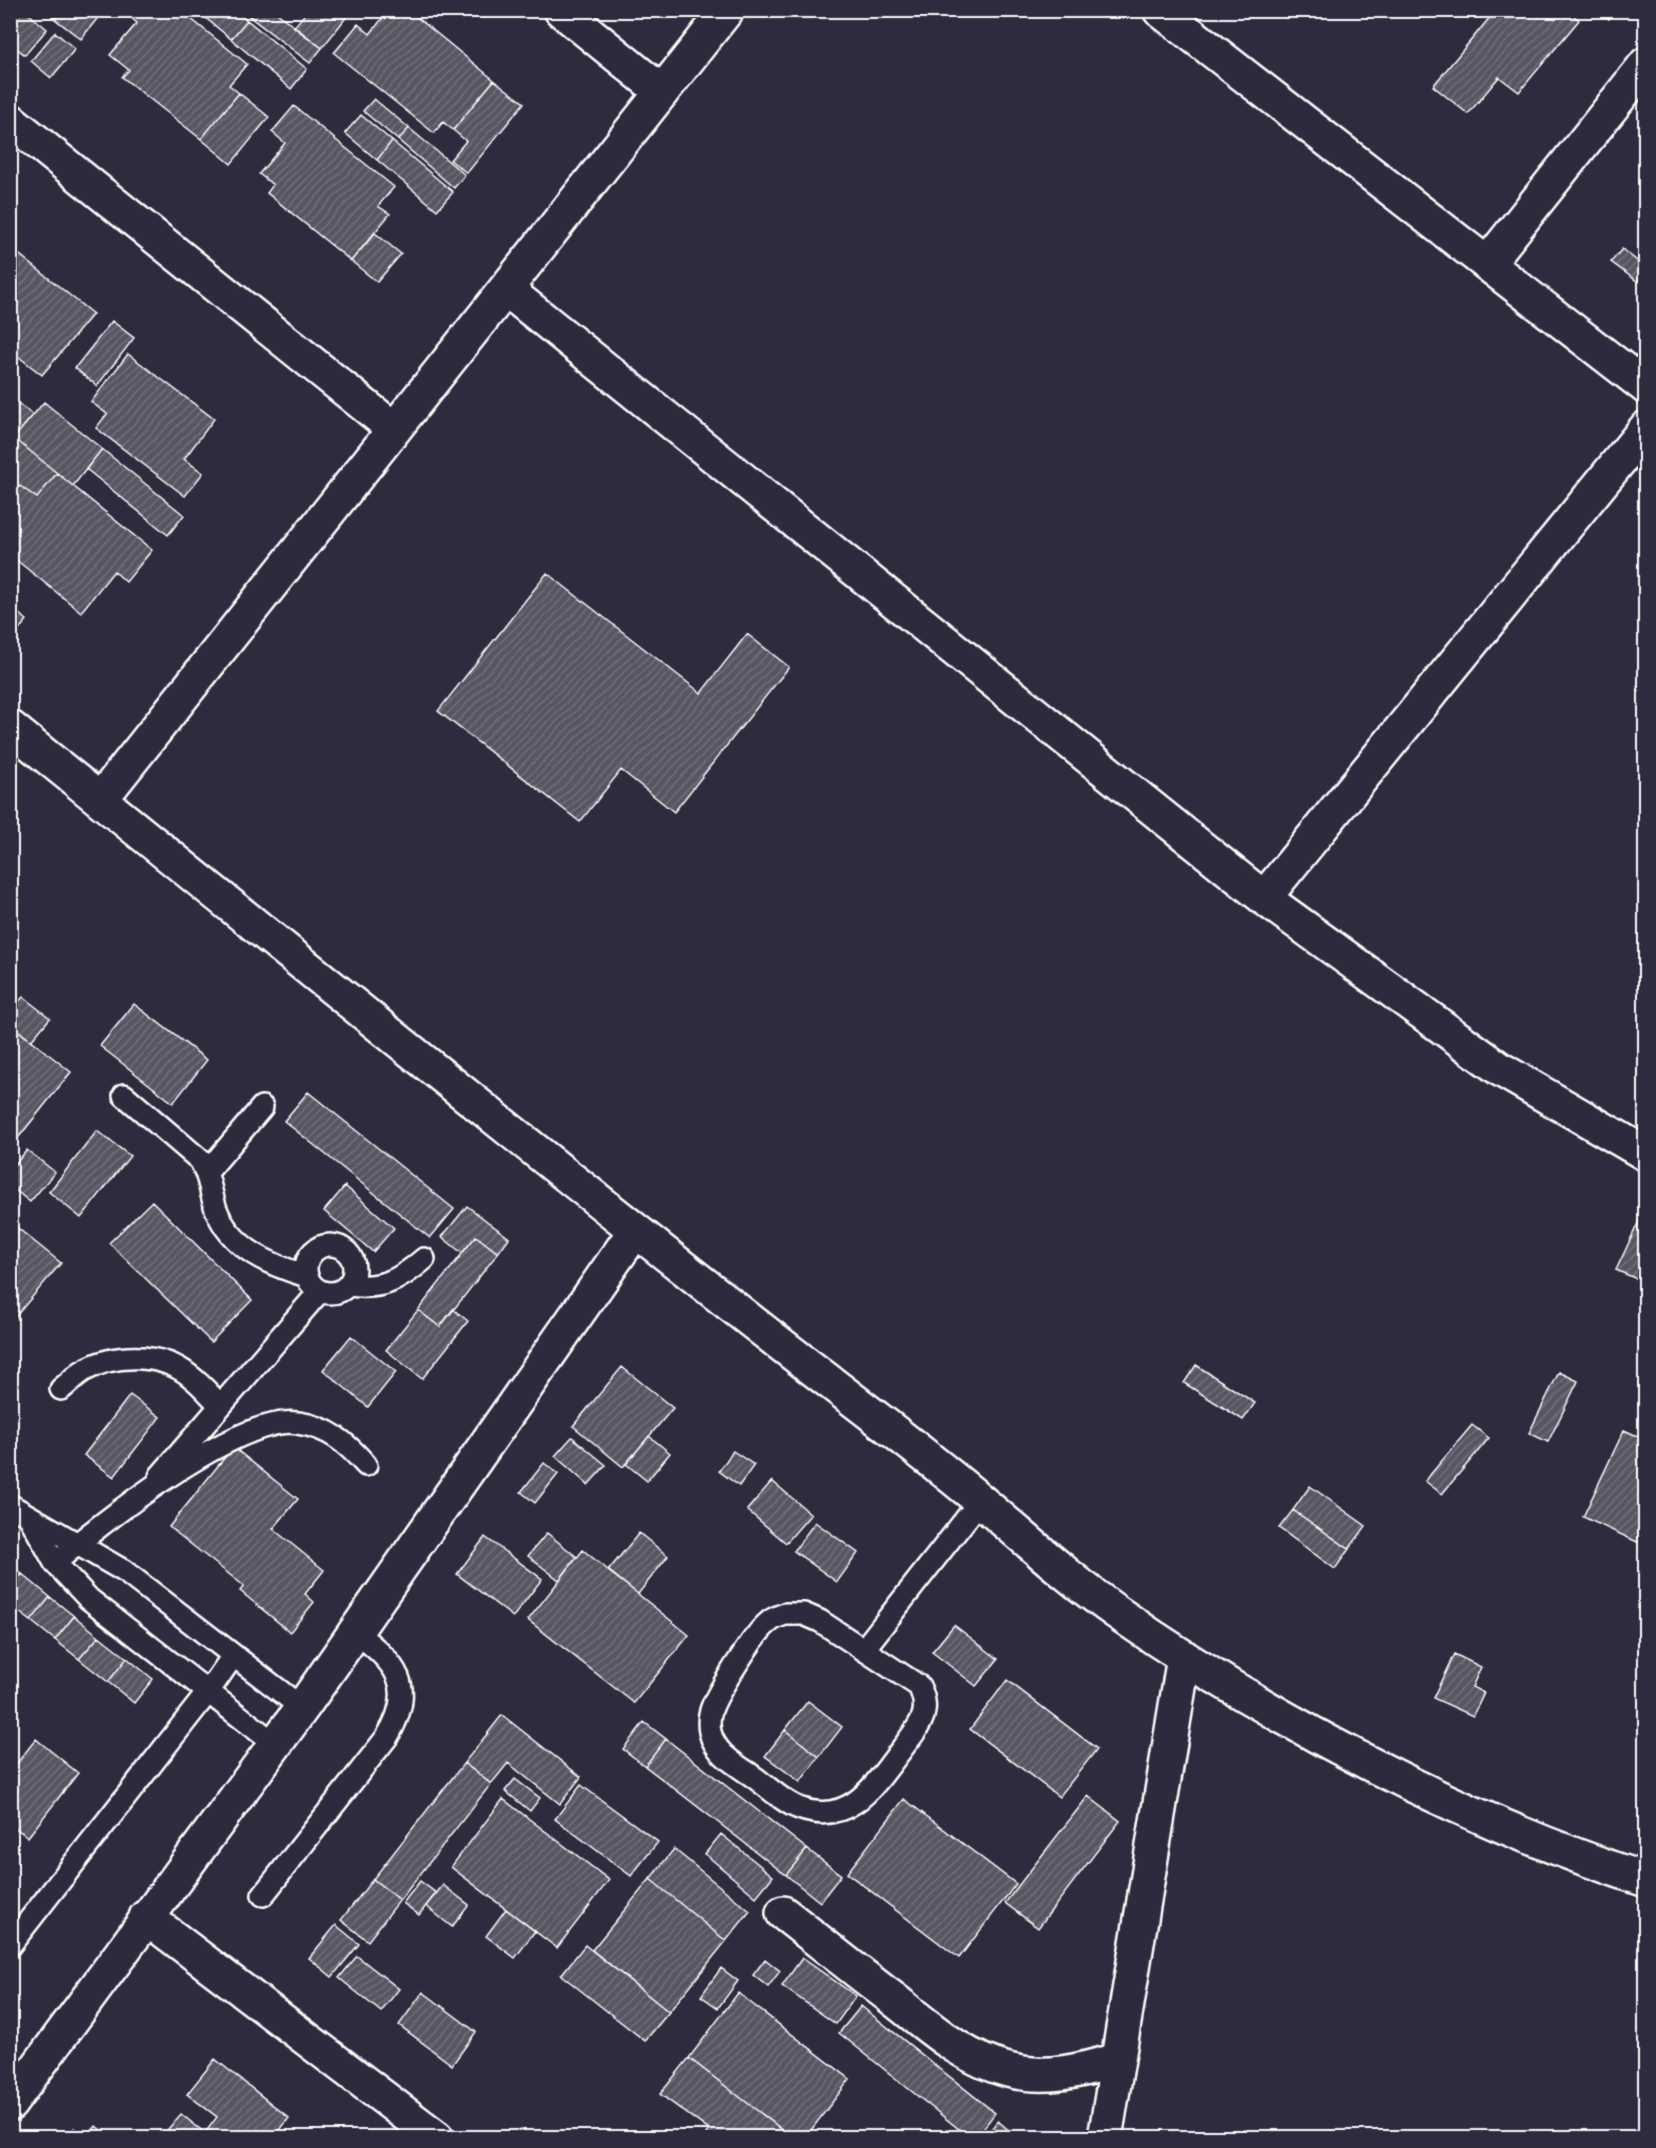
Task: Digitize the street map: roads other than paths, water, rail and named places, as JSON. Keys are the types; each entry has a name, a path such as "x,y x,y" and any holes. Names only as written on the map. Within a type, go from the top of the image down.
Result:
{"street":[{"path":"561,10 662,92"},
{"path":"100,800 727,10"},
{"path":"1160,10 1646,387"},
{"path":"1486,264 1646,64"},
{"path":"10,120 394,429"},
{"path":"507,290 1264,898 1500,1069 1646,1154"},
{"path":"1264,898 1646,428"},
{"path":"10,727 635,1231 981,1501 1070,1576 1184,1657 1358,1757 1449,1801 1541,1840 1646,1880"},
{"path":"10,2104 302,1708 635,1231"},
{"path":"1105,2138 1184,1657"},
{"path":"783,1913 944,2039 975,2059 1009,2071 1045,2075 1081,2071 1116,2060"},
{"path":"146,1917 437,2138"}],"lane":[{"path":"124,1095 191,1151 207,1172 217,1211 226,1228 239,1243 275,1267 331,1293 349,1285 385,1286 405,1276 424,1259"},
{"path":"207,1172 262,1107"},
{"path":"144,1495 220,1405 314,1284 309,1257 325,1245 335,1245 351,1256 355,1266 349,1285"},
{"path":"61,1389 82,1372 108,1361 136,1357 164,1362 188,1374 220,1405"},
{"path":"55,1563 78,1542 144,1495 241,1434 268,1424 296,1422 323,1429 347,1444 366,1466"},
{"path":"864,1649 981,1501"},
{"path":"10,1505 30,1518 78,1542 124,1571 302,1708"},
{"path":"30,1518 41,1542 55,1563 89,1599 275,1744"},
{"path":"785,1614 804,1614 820,1621 864,1649 919,1686 926,1699 925,1713 918,1727 867,1795 855,1803 826,1812 797,1807 728,1759 716,1747 710,1732 710,1715 716,1698 757,1635 769,1622 785,1614"},
{"path":"263,1895 387,1737 399,1717 402,1695 397,1672 383,1653 354,1631"},
{"path":"10,1945 208,1692 233,1656"}]}
